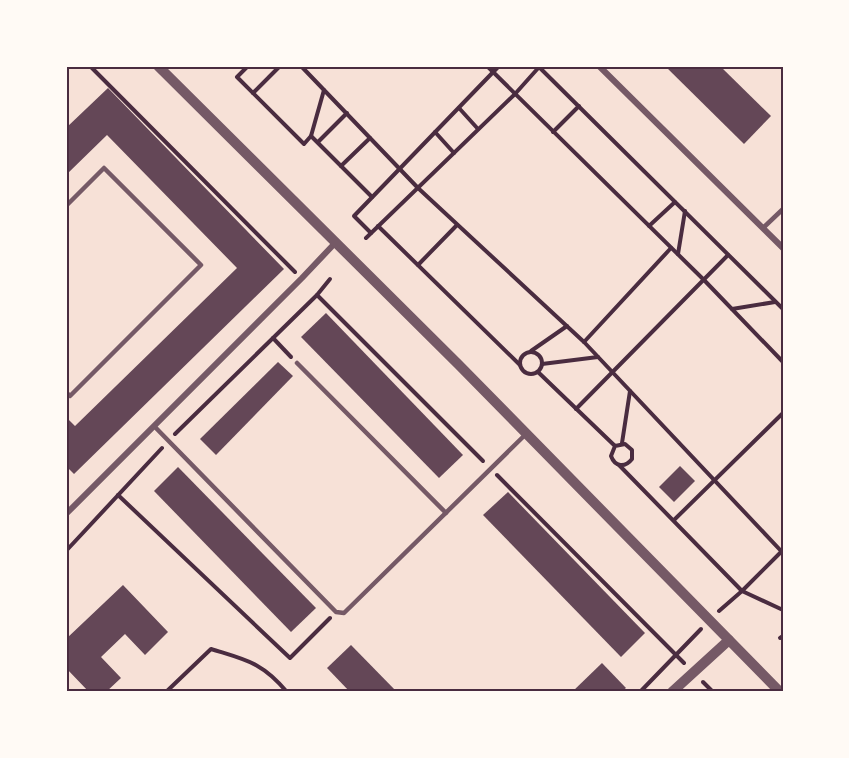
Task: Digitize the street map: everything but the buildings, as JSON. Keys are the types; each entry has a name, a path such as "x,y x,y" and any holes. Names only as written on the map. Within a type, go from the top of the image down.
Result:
{"street":[{"path":"158,66 527,433 780,692"},
{"path":"599,66 783,248"},
{"path":"66,514 336,242"},
{"path":"672,692 729,640"}],"lane":[{"path":"66,206 104,168 201,265 70,396 66,392"},
{"path":"763,228 783,208"},
{"path":"297,363 446,513"},
{"path":"154,426 336,612 344,613 527,433"}],"path":[{"path":"90,66 296,273"},
{"path":"248,66 237,77 304,144 311,136 324,90"},
{"path":"253,93 280,66"},
{"path":"301,66 418,188 584,342 783,552 742,591 783,609"},
{"path":"487,66 704,280 783,362"},
{"path":"371,233 354,216 499,66"},
{"path":"366,238 540,67 783,309"},
{"path":"554,132 579,106"},
{"path":"459,108 478,129"},
{"path":"318,142 347,113"},
{"path":"435,132 454,153"},
{"path":"311,136 372,197"},
{"path":"341,166 370,138"},
{"path":"649,226 675,202"},
{"path":"678,255 685,211"},
{"path":"418,265 457,224"},
{"path":"378,226 520,365 521,370 529,375 538,372 542,364 539,355 530,352"},
{"path":"584,342 671,248"},
{"path":"576,409 728,255"},
{"path":"66,551 169,441 316,295"},
{"path":"732,309 776,302"},
{"path":"520,365 522,356 567,326"},
{"path":"273,338 297,363"},
{"path":"542,364 598,357"},
{"path":"538,372 615,446"},
{"path":"622,443 630,391"},
{"path":"674,520 783,413"},
{"path":"622,443 628,445 633,455 626,465 620,465 613,460 611,453 615,446 622,443"},
{"path":"118,495 290,658 336,612"},
{"path":"166,692 211,649 255,663 275,678 287,692"},
{"path":"703,682 713,692"}]}
